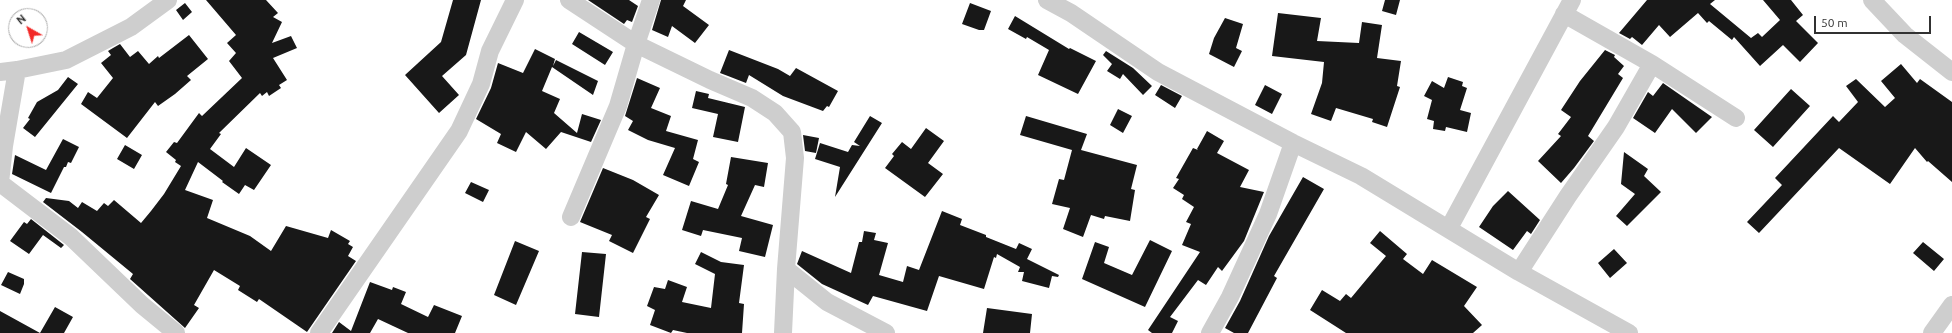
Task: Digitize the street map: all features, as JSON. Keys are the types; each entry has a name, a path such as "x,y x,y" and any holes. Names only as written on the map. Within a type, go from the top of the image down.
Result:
{"street":[{"path":"168,0 131,27 66,60 9,71 0,183 72,237 142,305 176,333"},
{"path":"319,333 459,131 478,90 490,51 515,0"},
{"path":"569,0 636,44 710,80 752,98 775,113 792,132 795,158 782,333"},
{"path":"571,217 618,106 636,44 651,0"},
{"path":"1048,0 1071,13 1158,72 1293,143 1361,176 1449,228 1519,272 1629,333"},
{"path":"1872,0 1905,35 1952,72"},
{"path":"1449,228 1568,7 1652,64 1736,118"},
{"path":"1519,272 1568,196 1616,127 1652,64"},
{"path":"1210,333 1230,297 1268,214 1293,143"},
{"path":"786,269 827,302 886,333"},
{"path":"1932,333 1952,305"}],"building":[{"path":"206,0 266,0 278,13 273,17 282,22 272,43 291,36 297,48 273,58 287,80 279,85 281,88 269,96 267,92 262,96 260,93 219,133 221,134 210,149 234,167 246,148 271,165 254,190 245,185 239,194 198,162 185,190 213,200 207,218 250,236 271,251 286,226 328,238 331,230 350,241 348,244 353,247 348,256 356,261 307,332 259,299 257,302 238,290 240,286 214,270 194,305 199,308 185,328 130,279 133,274 43,202 46,198 69,201 78,208 82,202 97,211 104,203 108,206 114,200 141,223 151,211 164,194 181,166 166,152 174,142 177,143 199,113 202,116 242,78 229,61 236,53 227,43 236,35"},
{"path":"453,0 481,0 466,55 442,76 459,95 439,113 405,75 441,42"},
{"path":"588,0 629,0 638,6 632,22 627,20 624,24"},
{"path":"661,0 686,0 683,6 709,25 695,43 672,26 668,37 652,30"},
{"path":"1385,0 1400,0 1396,15 1382,11"},
{"path":"1647,0 1715,0 1710,4 1751,38 1758,33 1762,37 1780,20 1763,0 1791,0 1803,15 1796,21 1818,43 1800,62 1783,45 1760,66 1734,37 1732,40 1709,21 1707,23 1698,13 1670,37 1659,25 1642,45 1632,37 1630,39 1619,33"},
{"path":"185,3 192,12 183,20 176,10"},
{"path":"970,3 991,11 984,30 979,30 962,24"},
{"path":"1278,13 1321,18 1317,41 1359,43 1362,22 1382,25 1377,58 1401,61 1397,86 1400,87 1387,127 1372,122 1373,119 1336,108 1331,121 1311,114 1322,83 1324,62 1272,56"},
{"path":"1015,16 1069,49 1070,48 1096,61 1078,94 1038,75 1049,50 1027,37 1026,39 1008,29"},
{"path":"1225,18 1243,24 1236,48 1242,51 1234,67 1209,54 1214,38"},
{"path":"579,32 613,52 605,65 572,44"},
{"path":"189,35 208,59 187,76 191,80 175,94 158,106 155,102 127,138 81,104 88,92 97,98 113,78 101,63 111,55 108,51 120,44 130,57 138,51 149,64"},
{"path":"535,49 555,59 553,66 556,60 598,81 593,95 552,67 542,91 560,99 554,113 577,133 582,114 601,120 591,142 561,132 546,149 526,132 516,152 497,143 501,134 476,119 491,88 498,63 523,73"},
{"path":"729,50 778,69 790,76 796,68 838,91 829,107 827,106 823,111 783,96 749,75 746,83 720,73"},
{"path":"1605,50 1615,55 1614,57 1624,66 1618,74 1623,78 1588,136 1594,141 1561,183 1538,161 1561,136 1558,134 1571,117 1561,110 1580,81"},
{"path":"1106,51 1133,68 1152,86 1143,95 1123,74 1120,79 1107,71 1112,64 1103,55"},
{"path":"1901,64 1917,83 1920,79 1952,102 1952,182 1928,161 1927,162 1915,148 1890,184 1839,148 1759,233 1747,222 1782,185 1775,178 1833,116 1839,122 1858,102 1846,86 1856,79 1885,107 1895,98 1881,81"},
{"path":"68,77 78,84 35,137 23,128 30,119 28,118 37,102 58,90"},
{"path":"1448,77 1463,82 1462,86 1467,88 1460,110 1471,113 1467,132 1446,127 1445,131 1433,129 1434,121 1427,119 1432,100 1424,96 1432,81 1444,88"},
{"path":"637,78 660,88 651,108 671,116 666,131 698,140 693,159 699,162 689,186 663,175 675,148 648,140 628,130 633,121 625,116"},
{"path":"1663,83 1712,117 1696,133 1672,109 1655,133 1633,118 1648,92 1653,96"},
{"path":"1161,85 1182,96 1175,108 1155,95"},
{"path":"1265,85 1282,94 1272,114 1255,105"},
{"path":"1791,89 1810,106 1773,147 1754,130"},
{"path":"696,91 709,94 708,98 745,107 738,142 713,137 718,114 692,108"},
{"path":"1118,109 1132,116 1123,133 1110,125"},
{"path":"870,116 882,123 835,197 840,167 815,159 820,143 848,152 852,145 860,146 854,142"},
{"path":"1026,116 1087,134 1081,150 1137,165 1131,189 1135,190 1130,221 1105,216 1104,219 1091,215 1083,237 1063,229 1070,208 1052,204 1059,179 1064,180 1072,150 1020,135"},
{"path":"926,128 944,141 928,163 943,174 925,197 885,168 894,156 892,154 902,142 911,149"},
{"path":"1207,131 1224,141 1217,153 1249,170 1240,187 1264,192 1244,241 1222,271 1218,267 1206,285 1198,280 1170,317 1178,321 1172,333 1152,333 1148,330 1200,252 1182,245 1191,224 1186,222 1194,207 1182,199 1184,195 1173,188 1179,179 1176,178 1193,148 1198,150 1197,149"},
{"path":"803,135 819,138 816,153 805,151"},
{"path":"63,139 79,147 71,163 68,162 66,167 64,167 51,193 12,174 15,155 46,170"},
{"path":"125,145 142,155 134,169 117,159"},
{"path":"1624,152 1648,169 1644,176 1661,192 1627,226 1616,216 1635,194 1621,184"},
{"path":"731,157 768,163 764,187 755,185 741,216 773,225 765,257 739,251 742,238 703,230 701,236 682,230 691,201 718,209 728,185 726,184"},
{"path":"603,168 633,180 659,195 646,217 650,219 633,253 609,241 612,235 580,222"},
{"path":"1303,177 1324,189 1274,276 1277,278 1248,333 1234,333 1225,328 1240,301 1269,236"},
{"path":"471,182 489,190 483,202 465,193"},
{"path":"1508,191 1540,220 1531,234 1527,231 1513,250 1479,227 1493,206"},
{"path":"942,211 962,219 960,225 986,235 986,237 1016,249 1019,243 1032,249 1027,259 1059,275 1058,277 1052,276 1049,288 1022,281 1024,272 1018,272 1020,267 997,254 996,258 994,257 984,289 939,276 927,311 873,296 868,305 822,284 797,264 802,251 851,273 859,242 862,242 864,231 876,233 874,240 888,243 879,275 903,282 907,266 919,270"},
{"path":"31,219 64,245 61,248 43,235 29,254 10,241 24,222 27,224"},
{"path":"1380,231 1407,254 1403,259 1423,274 1432,260 1477,287 1464,306 1482,325 1473,333 1346,333 1310,310 1322,290 1340,301 1346,294 1351,298 1386,256 1370,243"},
{"path":"1150,240 1172,251 1145,307 1082,279 1095,242 1109,247 1104,263 1132,275"},
{"path":"515,241 539,251 516,305 494,295"},
{"path":"1923,242 1944,259 1934,271 1913,253"},
{"path":"1614,249 1627,263 1610,278 1598,263"},
{"path":"582,252 606,254 599,317 575,314"},
{"path":"701,252 721,262 744,265 739,303 744,304 742,333 687,333 673,330 671,333 650,325 655,310 647,306 654,287 665,289 668,280 687,287 682,302 711,308 715,274 695,264"},
{"path":"8,272 24,279 24,284 20,294 1,285"},
{"path":"370,282 392,290 393,287 406,292 401,304 428,317 434,305 462,316 455,333 408,333 378,319 370,333 332,333 339,322 351,331"},
{"path":"55,307 73,317 64,333 40,333"},
{"path":"987,308 1032,314 1030,333 983,333"},
{"path":"0,311 40,333 0,333"}]}
